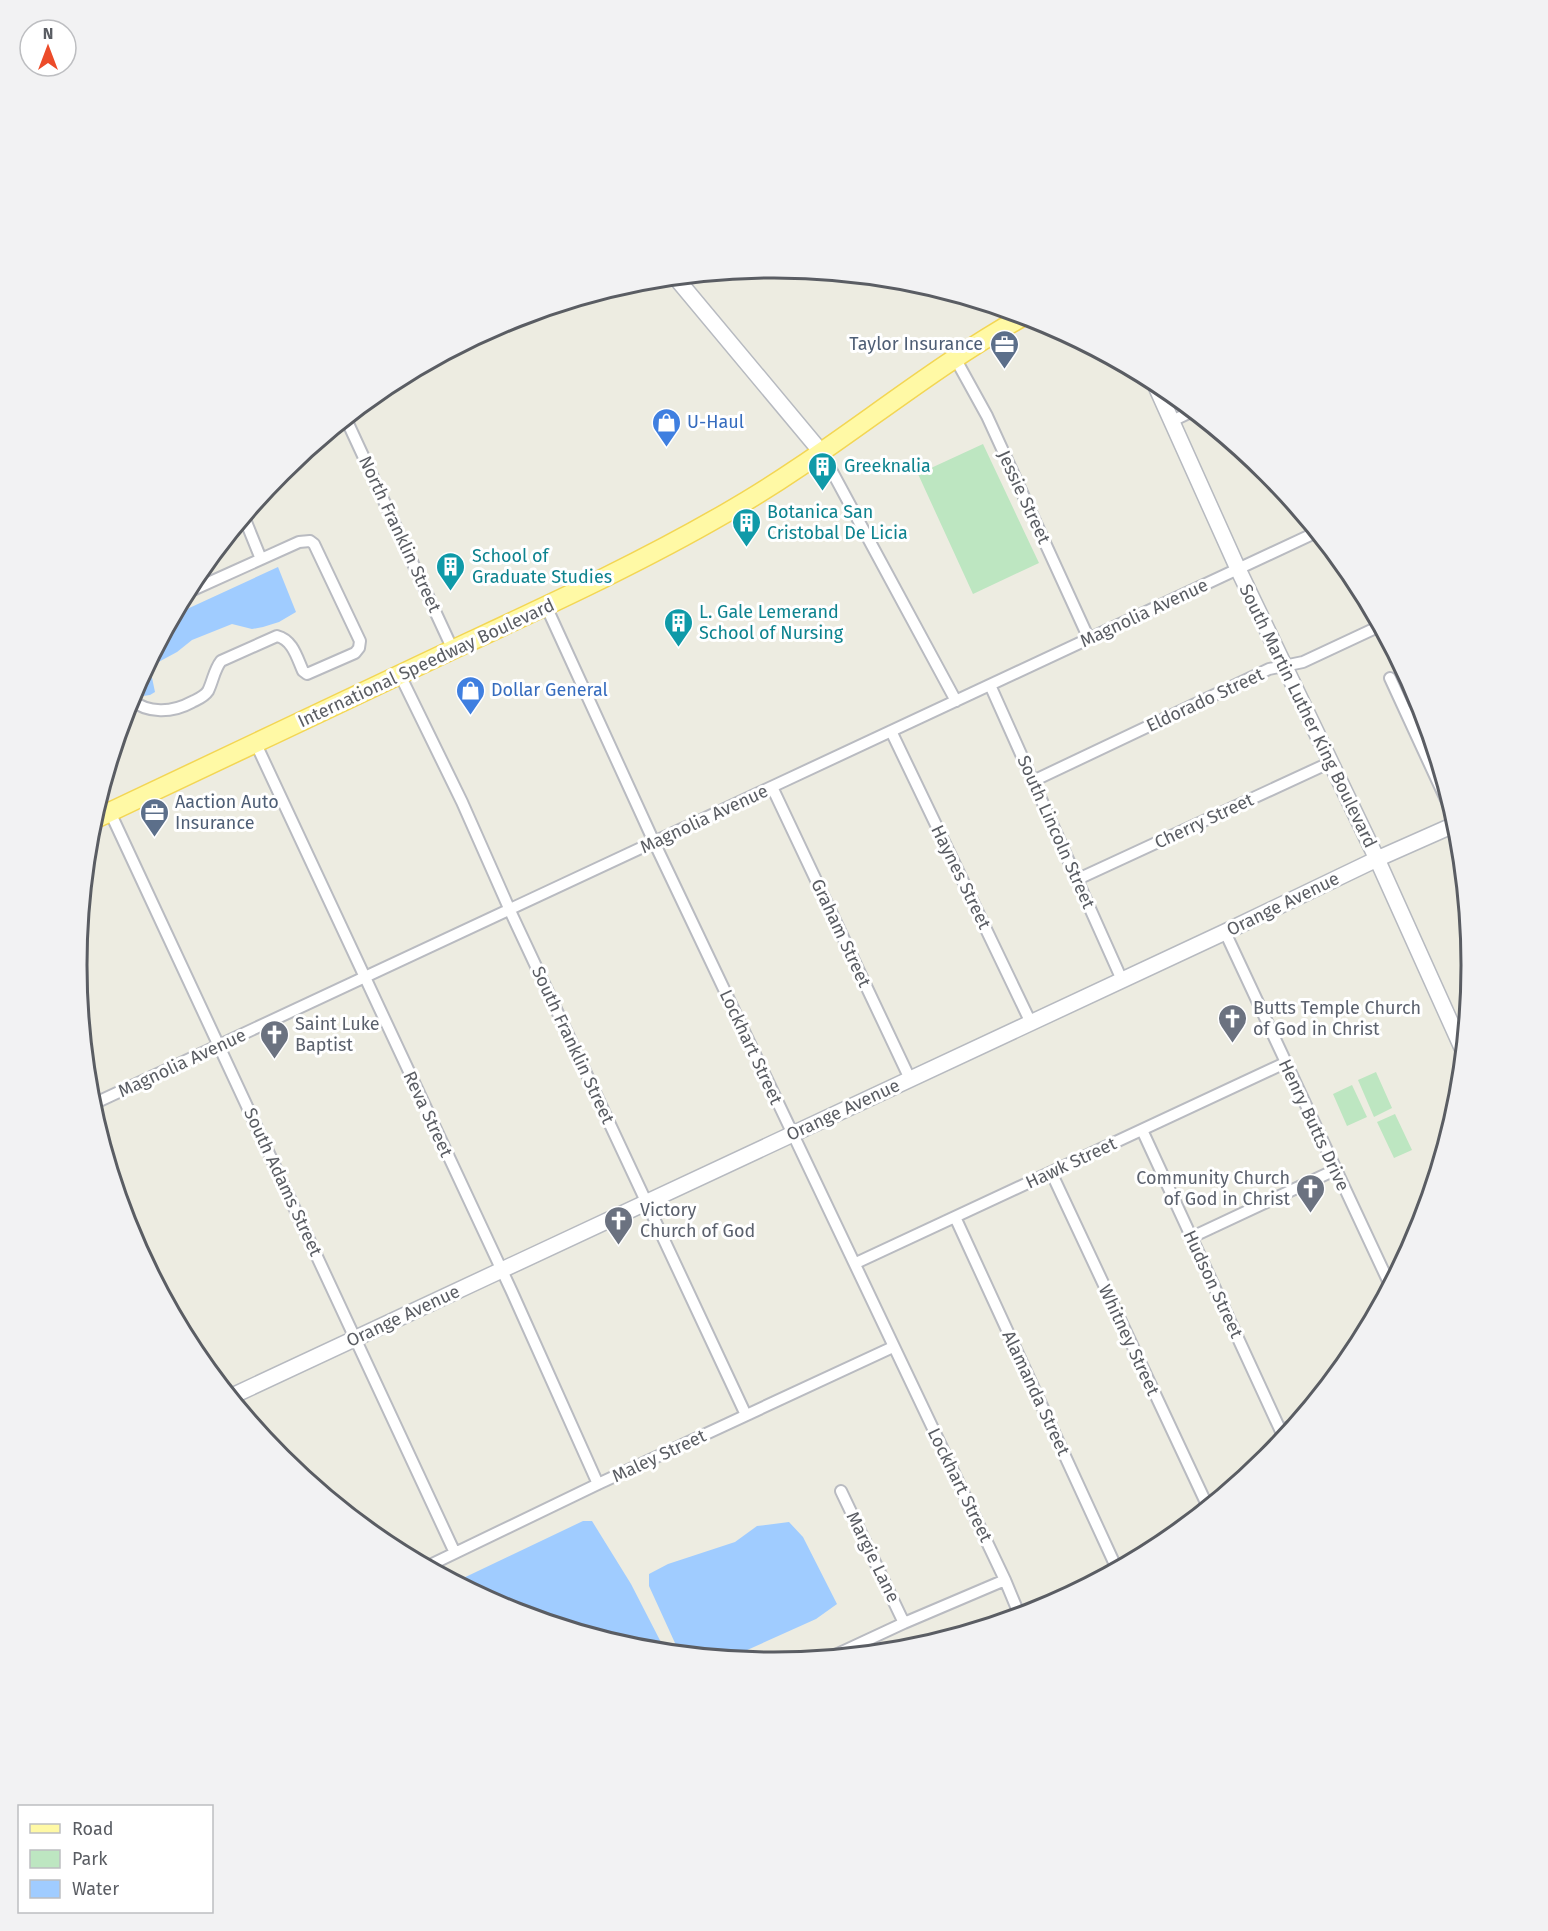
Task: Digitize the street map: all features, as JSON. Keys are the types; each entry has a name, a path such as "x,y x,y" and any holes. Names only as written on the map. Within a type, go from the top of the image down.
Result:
{"main road":[{"name":"International Speedway Boulevard","path":"104,815 546,606 682,538 763,492 955,358 1014,322"}],"street":[{"path":"681,284 822,453 956,701"},
{"name":"Jessie Street","path":"955,358 987,416 1089,639"},
{"name":"South Martin Luther King Boulevard","path":"1161,398 1238,569 1377,859 1457,1037"},
{"path":"1172,421 1185,415"},
{"name":"North Franklin Street","path":"349,426 453,650"},
{"path":"247,525 261,559"},
{"name":"Magnolia Avenue","path":"100,1101 1310,535"},
{"path":"139,704 161,712 203,697 221,661 277,636 286,638 303,671 307,674 355,653 359,648 360,641 314,544 310,541 302,541 202,586"},
{"name":"Lockhart Street","path":"546,606 654,842 856,1263 893,1347 1017,1608"},
{"name":"Eldorado Street","path":"1033,781 1269,669 1303,662 1373,629"},
{"name":"South Franklin Street","path":"400,675 462,802 509,910 746,1416"},
{"path":"1390,678 1433,771"},
{"name":"South Lincoln Street","path":"990,685 1122,980"},
{"path":"1407,714 1412,712"},
{"name":"Haynes Street","path":"891,731 1031,1023"},
{"name":"Reva Street","path":"255,744 501,1270 598,1484"},
{"name":"Cherry Street","path":"1078,879 1329,763"},
{"name":"Graham Street","path":"772,787 910,1079"},
{"name":"South Adams Street","path":"110,812 455,1553"},
{"name":"Orange Avenue","path":"237,1394 1447,826"},
{"name":"Henry Butts Drive","path":"1225,932 1386,1277"},
{"name":"Hawk Street","path":"856,1263 1285,1063"},
{"name":"Hudson Street","path":"1142,1130 1281,1429"},
{"path":"1192,1237 1335,1170"},
{"name":"Whitney Street","path":"1050,1172 1205,1500"},
{"name":"Alamanda Street","path":"955,1216 1114,1562"},
{"name":"Maley Street","path":"435,1563 893,1347"},
{"name":"Margie Lane","path":"841,1491 904,1623"},
{"path":"850,1648 1005,1580"}],"green space":[{"path":"983,444 1039,563 973,594 918,474"},
{"path":"1376,1072 1392,1108 1374,1117 1358,1080"},
{"path":"1352,1085 1367,1117 1347,1126 1333,1094"},
{"path":"1395,1114 1412,1150 1394,1158 1377,1122"}],"water":[{"path":"278,567 296,612 279,622 263,627 252,629 232,624 192,640 177,652 158,662 187,609"},
{"path":"152,676 155,692 142,695"},
{"path":"583,1521 592,1521 631,1584 661,1643 596,1629 553,1616 463,1578"},
{"path":"789,1522 803,1537 837,1604 816,1619 744,1651 676,1646 649,1586 649,1574 668,1564 735,1542 757,1526"}],"place":[{"name":"Taylor Insurance","path":"1004,370"},
{"name":"U-Haul","path":"666,448"},
{"name":"Greeknalia","path":"823,492"},
{"name":"Botanica San Cristobal De Licia","path":"746,548"},
{"name":"School of Graduate Studies","path":"451,592"},
{"name":"L. Gale Lemerand School of Nursing","path":"678,648"},
{"name":"Dollar General","path":"470,716"},
{"name":"Aaction Auto Insurance","path":"154,838"},
{"name":"Butts Temple Church of God in Christ","path":"1232,1044"},
{"name":"Saint Luke Baptist","path":"274,1060"},
{"name":"Community Church of God in Christ","path":"1311,1214"},
{"name":"Victory Church of God","path":"619,1246"}]}
